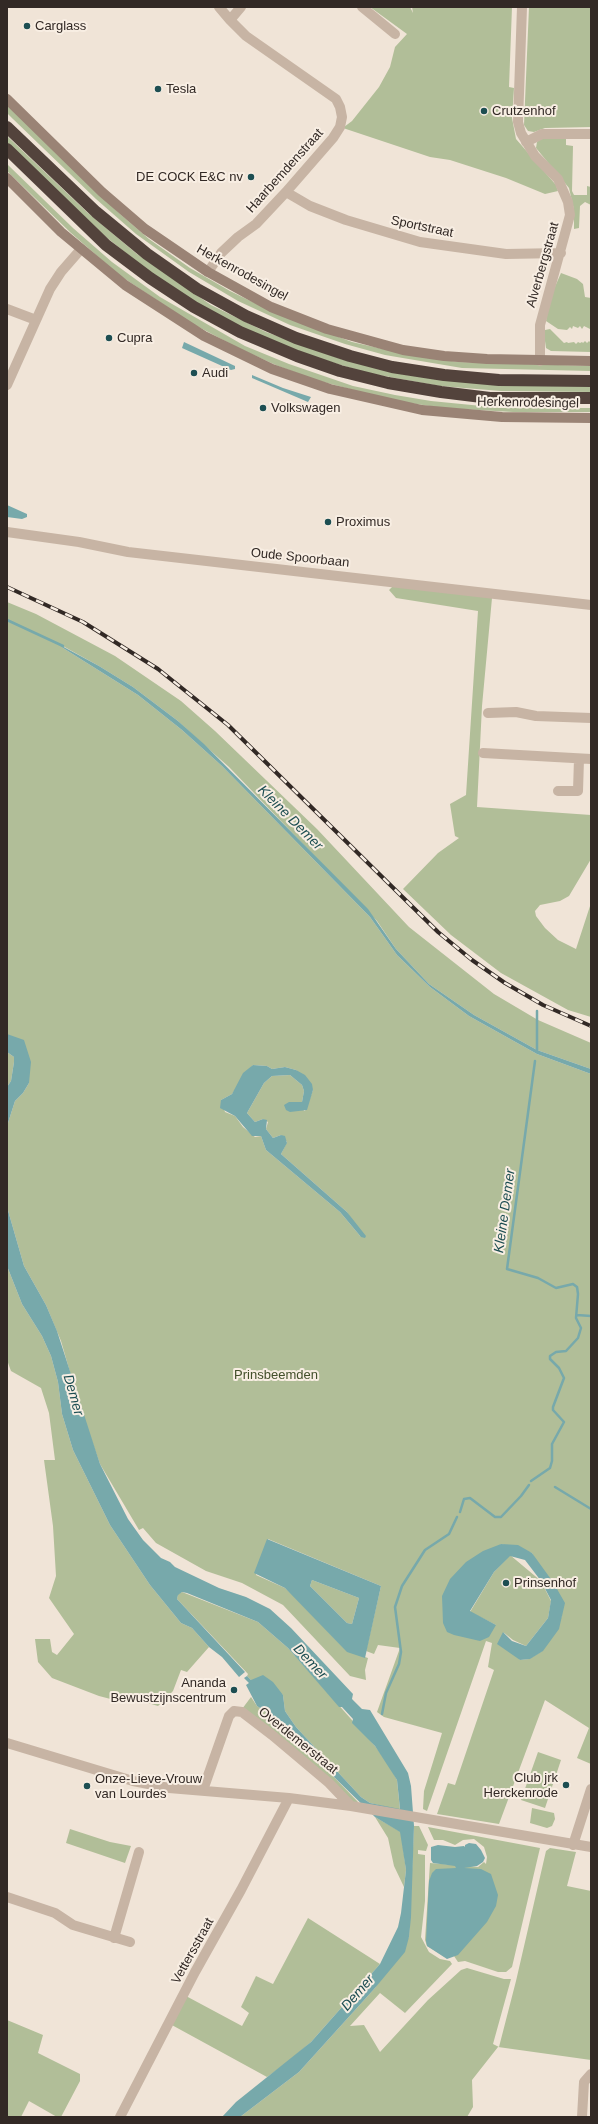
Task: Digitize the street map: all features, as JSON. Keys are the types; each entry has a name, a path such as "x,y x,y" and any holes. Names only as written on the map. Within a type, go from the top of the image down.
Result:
{"highway":[{"name":"Herkenrodesingel","path":"7,127 96,212 147,254 196,288 246,316 296,338 350,356 392,367 444,375 500,380 591,381"},
{"name":"Herkenrodesingel","path":"7,149 106,245 137,269 194,307 254,338 297,356 340,371 396,384 490,398 591,398"}],"street":[{"name":"Haarbemdenstraat","path":"208,272 221,253 238,237 256,224 286,192 332,138 340,127 342,117 340,107 336,99 246,36 219,7"},
{"path":"230,20 241,7"},
{"path":"362,7 395,34"},
{"name":"Alverbergstraat","path":"522,7 518,122 521,133 535,156 558,179 568,202 570,215 561,253 540,325 540,361"},
{"name":"Herkenrodesingel","path":"7,99 102,192 140,224 174,250 208,272 271,307 327,329 403,350 444,356 540,361 591,361"},
{"path":"526,142 542,134 591,134"},
{"name":"Herkenrodesingel","path":"7,178 81,249 125,285 185,325 246,358 303,381 360,398 422,410 502,417 591,418"},
{"name":"Sportstraat","path":"286,192 310,206 346,220 420,242 506,254 561,253"},
{"path":"7,386 50,289 61,272 81,249"},
{"path":"7,309 36,320"},
{"name":"Oude Spoorbaan","path":"7,532 80,542 128,552 591,605"},
{"path":"488,712 516,712 536,716 591,718"},
{"path":"483,754 591,759"},
{"path":"558,791 578,791 579,759"},
{"name":"Overdemerstraat","path":"203,1790 229,1716 234,1711 242,1712 272,1735 329,1783 351,1806"},
{"path":"7,1743 133,1782 168,1788 289,1798 351,1806 591,1847"},
{"path":"573,1845 591,1789"},
{"name":"Vettersstraat","path":"120,2117 289,1798"},
{"path":"114,1938 140,1852"},
{"path":"7,1897 55,1913 73,1925 130,1942"},
{"path":"582,2117 584,2082 591,2074"}],"green space":[{"path":"370,7 410,7 413,13 412,7 512,7 509,87 514,88 512,118 516,139 556,185 558,191 545,194 506,178 450,160 430,157 340,127 344,127 352,121 379,87 390,67 395,47 407,34"},
{"path":"529,7 591,7 591,127 545,128 534,132 528,131 524,125"},
{"path":"7,105 119,213 149,239 190,268 230,291 271,311 352,342 401,353 458,362 591,366 591,371 462,368 385,355 345,344 290,325 238,301 189,272 136,234 96,199 7,113"},
{"path":"7,136 88,213 137,254 211,305 266,332 341,359 406,375 591,385 591,392 501,391 440,386 367,373 302,353 241,327 199,305 146,269 106,237 7,143"},
{"path":"542,138 566,138 566,145 573,146 572,191 574,195 587,195 587,186 591,187 591,205 585,202 580,206 579,228 574,229 574,210 569,188 536,148 537,142"},
{"path":"7,164 73,228 112,262 160,297 245,346 289,364 353,386 395,395 431,401 502,408 591,408 591,412 513,412 443,408 403,402 361,392 316,380 278,366 238,348 193,324 119,275 71,233 7,171"},
{"path":"561,273 577,279 583,284 585,297 591,298 590,329 584,326 582,329 580,326 578,328 573,326 572,329 570,327 567,330 558,329 546,321 550,298"},
{"path":"550,329 564,343 574,342 576,344 578,342 583,343 585,341 587,343 589,341 591,343 591,352 551,351 546,348 545,341 545,330"},
{"path":"394,585 492,598 482,706 477,807 591,815 591,859 569,896 560,901 540,905 535,911 536,916 545,928 558,940 576,949 591,903 591,1017 568,1010 501,973 451,935 403,889 438,853 459,838 455,836 450,804 466,795 478,611 396,598 389,590"},
{"name":"Prinsbeemden","path":"7,602 36,614 115,656 181,701 215,731 317,829 409,927 494,994 538,1020 591,1043 591,1069 537,1050 474,1015 429,984 396,949 377,921 229,767 178,721 133,687 61,645 63,648 138,695 182,730 222,766 370,917 397,955 430,987 469,1016 537,1054 591,1074 591,1764 577,1758 589,1728 545,1700 499,1824 437,1814 448,1783 455,1785 494,1670 488,1667 492,1643 486,1641 427,1811 423,1809 424,1791 442,1733 384,1717 377,1712 400,1648 378,1645 374,1654 366,1651 381,1586 268,1539 256,1575 285,1588 347,1651 368,1658 365,1670 366,1680 350,1676 283,1605 242,1583 206,1571 156,1543 143,1528 139,1530 100,1464 81,1410 61,1341 46,1305 24,1266 7,1207 7,1126 15,1101 23,1093 29,1083 7,1034","holes":["253,1065 267,1066 272,1069 285,1067 296,1070 313,1090 305,1111 289,1102 302,1102 304,1091 302,1085 290,1075 272,1076 264,1083 247,1113 255,1122 263,1119 268,1122 266,1129 273,1138 281,1135 287,1142 281,1154 347,1212 361,1237 340,1212 266,1150 261,1136 255,1137 243,1127 235,1116 225,1112 221,1100 232,1094","501,1544 532,1553 562,1616 542,1651 529,1659 520,1660 503,1632 513,1640 526,1646 548,1618 551,1601 541,1581 510,1555 494,1572 470,1612 496,1625 452,1621"]},
{"path":"7,1052 14,1057 14,1062 11,1081 7,1087"},
{"path":"7,1266 22,1304 42,1336 51,1356 58,1382 62,1414 73,1450 110,1525 150,1585 181,1623 192,1628 209,1647 187,1672 181,1670 173,1691 158,1706 148,1703 130,1693 126,1703 99,1696 52,1678 38,1662 35,1639 50,1639 52,1652 57,1655 74,1634 49,1598 56,1576 53,1526 44,1460 55,1460 49,1413 41,1388 11,1371 7,1360"},
{"path":"312,1580 359,1598 352,1624 347,1623 310,1586"},
{"path":"182,1592 258,1622 288,1648 375,1746 389,1765 397,1780 400,1810 370,1803 361,1797 296,1727 285,1711 283,1695 251,1680 247,1676 248,1674 177,1599 178,1594"},
{"path":"251,1697 257,1706 280,1721 358,1802 351,1802 242,1709"},
{"path":"538,1752 561,1760 545,1808 521,1800"},
{"path":"532,1808 554,1813 555,1819 552,1826 547,1828 530,1823"},
{"path":"375,1817 401,1832 406,1870 404,1887 394,1866 388,1838"},
{"path":"414,1826 419,1826 428,1845 426,1851 418,1850 418,1854 425,1855 425,1901 421,1937 429,1952 440,1959 450,1961 452,1964 405,2013 380,1993 350,2026 364,2025 380,2052 428,2000 461,1970 467,1968 504,1979 511,1979 493,2044 499,2047 546,1851 550,1848 576,1852 567,1886 591,1891 591,2060 498,2047 472,2080 473,2107 467,2117 240,2117 299,2072 375,1988 409,1937"},
{"path":"428,1827 540,1848 512,1967 506,1972 498,1972 465,1961 458,1962 454,1956 445,1957 427,1946 425,1940 430,1863 478,1867 484,1862 486,1864 487,1857 484,1847 474,1839 463,1840 455,1845 443,1840 434,1840"},
{"path":"70,1829 110,1842 131,1846 125,1863 66,1843"},
{"path":"308,1918 380,1964 311,2042 287,2063 267,2077 170,2024 186,1996 242,2026 249,2013 241,2007 256,1976 273,1984"},
{"path":"7,2020 43,2035 38,2053 80,2074 80,2081 61,2117 57,2117 29,2101 21,2117 7,2117"}],"water":[{"path":"184,342 235,366 235,369 231,370 182,348"},
{"path":"252,375 283,388 311,397 308,402 252,378"},
{"path":"7,505 27,514 27,517 22,519 7,517"},
{"path":"60,645 99,666 133,687 178,721 204,744 368,909 396,949 429,984 474,1015 537,1050 591,1069 591,1074 537,1054 469,1016 430,987 397,955 370,917 222,766 182,730 138,695"},
{"path":"7,1034 24,1040 31,1062 29,1083 23,1093 15,1101 7,1126 7,1087 11,1081 14,1057 7,1052"},
{"path":"253,1065 267,1066 272,1069 285,1067 296,1070 305,1075 312,1084 313,1090 307,1110 290,1112 286,1110 284,1105 289,1102 302,1102 304,1091 302,1085 290,1075 272,1076 264,1083 247,1113 255,1122 263,1119 267,1120 266,1129 273,1138 281,1135 285,1136 287,1143 281,1154 347,1212 366,1236 365,1238 361,1237 340,1212 266,1150 261,1136 252,1136 235,1116 220,1108 221,1100 232,1094 243,1073"},
{"name":"Demer","path":"7,1207 24,1266 46,1305 57,1331 100,1464 128,1519 143,1540 161,1558 170,1562 175,1567 219,1588 246,1597 270,1609 291,1628 353,1694 352,1699 362,1709 370,1710 408,1773 411,1786 414,1826 411,1917 409,1937 405,1952 375,1988 299,2072 240,2117 222,2117 236,2102 311,2042 380,1964 398,1927 406,1870 400,1832 375,1817 294,1738 280,1721 257,1706 246,1685 249,1683 244,1678 247,1676 251,1680 263,1675 273,1682 283,1695 285,1711 296,1727 361,1797 370,1803 400,1809 397,1780 375,1746 352,1723 353,1719 342,1707 339,1707 288,1648 258,1622 187,1593 182,1592 178,1595 177,1599 245,1672 239,1677 222,1657 209,1647 192,1628 181,1623 150,1585 110,1525 73,1450 62,1414 58,1382 51,1356 42,1336 22,1304 7,1266"},
{"path":"267,1539 381,1586 365,1658 347,1652 285,1588 254,1573","holes":["312,1580 359,1598 352,1624 347,1623 310,1586"]},
{"path":"501,1544 518,1545 532,1553 553,1582 565,1603 559,1629 543,1651 530,1659 520,1660 497,1644 503,1632 512,1641 526,1646 548,1618 551,1600 541,1581 525,1560 510,1556 494,1572 470,1611 496,1625 489,1637 480,1641 454,1635 447,1632 443,1623 442,1596 450,1579 466,1562 483,1551"},
{"path":"469,1843 476,1844 485,1858 483,1862 477,1866 464,1868 481,1869 491,1874 498,1895 496,1906 487,1922 458,1955 447,1959 427,1946 429,1881 432,1873 436,1869 456,1868 455,1866 433,1863 431,1860 431,1847 438,1845 465,1847 465,1845"}],"waterway":[{"name":"Kleine Demer","path":"7,620 63,646"},
{"path":"537,1011 537,1052"},
{"name":"Kleine Demer","path":"531,1481 550,1468 552,1461 552,1444 564,1422 553,1410 564,1378 559,1368 550,1359 550,1356 556,1352 566,1351 578,1338 581,1328 576,1318 578,1294 577,1287 573,1284 556,1288 538,1278 507,1269 535,1061"},
{"path":"577,1315 591,1316"},
{"name":"Kleine Demer","path":"460,1512 464,1499 470,1498 495,1517 501,1517 521,1496 529,1485"},
{"path":"555,1487 591,1509"},
{"name":"Kleine Demer","path":"382,1714 386,1693 399,1664 401,1652 395,1607 402,1586 425,1550 449,1534 457,1517"}],"railway":[{"path":"7,587 83,622 158,669 228,725 438,932 472,960 505,983 543,1005 591,1026"}],"place":[{"name":"Carglass","path":"27,26"},
{"name":"Tesla","path":"158,89"},
{"name":"Crutzenhof","path":"484,111"},
{"name":"DE COCK E&C nv","path":"251,177"},
{"name":"Cupra","path":"109,338"},
{"name":"Audi","path":"194,373"},
{"name":"Volkswagen","path":"263,408"},
{"name":"Proximus","path":"328,522"},
{"name":"Prinsenhof","path":"506,1583"},
{"name":"Ananda Bewustzijnscentrum","path":"234,1690"},
{"name":"Club jrk Herckenrode","path":"566,1785"},
{"name":"Onze-Lieve-Vrouw van Lourdes","path":"87,1786"}]}
